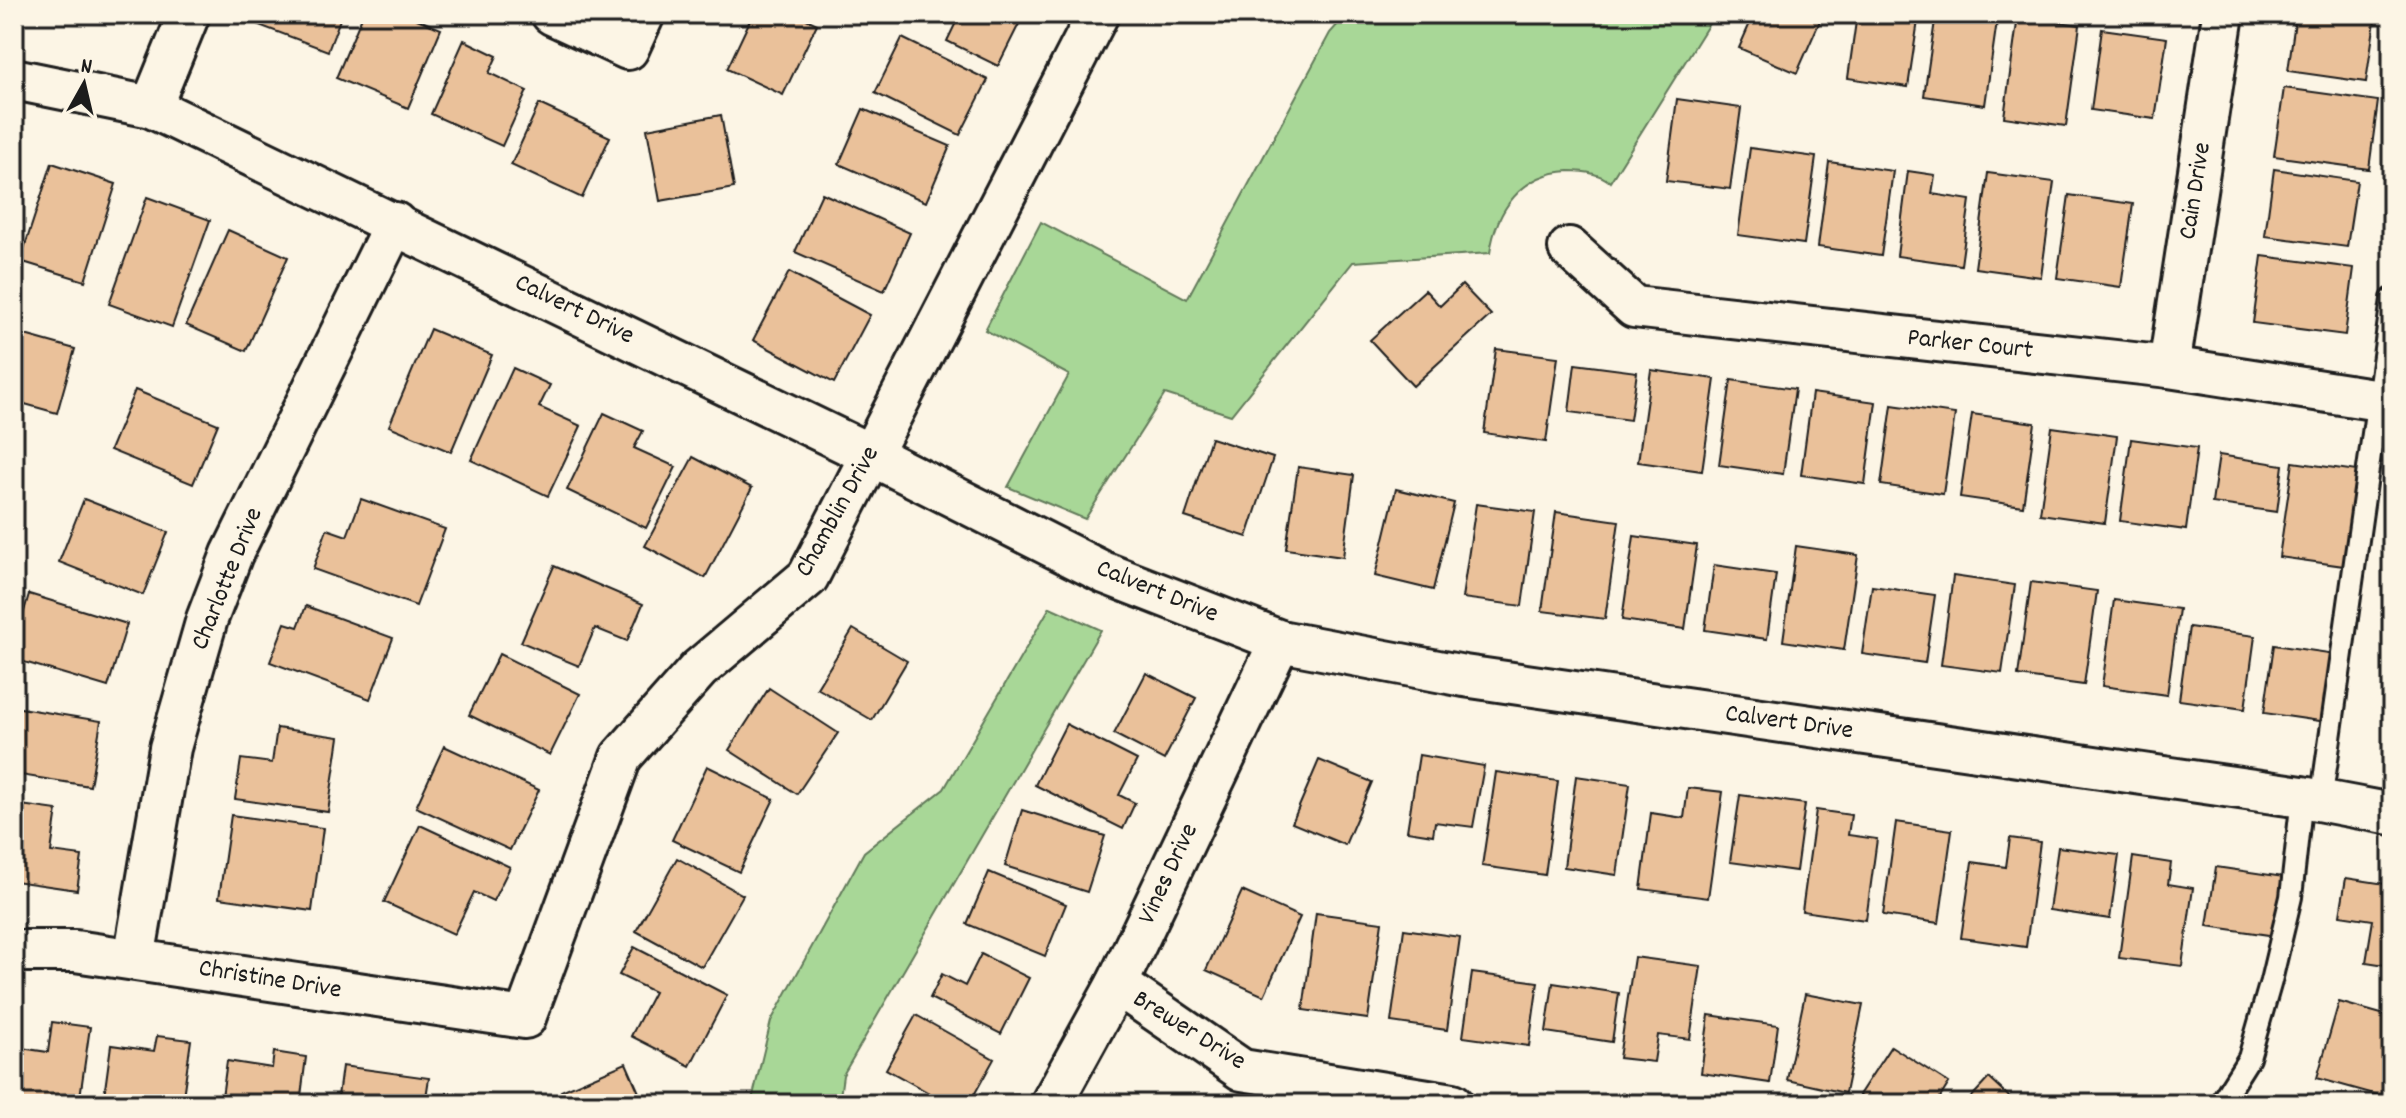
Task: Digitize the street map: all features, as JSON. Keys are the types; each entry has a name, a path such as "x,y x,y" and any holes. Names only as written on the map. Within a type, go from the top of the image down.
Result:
{"street":[{"path":"151,107 189,14"},
{"path":"552,14 636,32"},
{"name":"Chamblin Drive","path":"525,1018 621,757 699,669 808,577 1098,14"},
{"name":"Cain Drive","path":"2169,367 2223,14"},
{"name":"Calvert Drive","path":"14,79 151,107 871,455 1105,573 1280,641 1464,676 2392,814"},
{"name":"Charlotte Drive","path":"134,959 170,748 207,619 232,554 395,223"},
{"name":"Parker Court","path":"1569,248 1634,307 2169,367 2385,401"},
{"name":"Vines Drive","path":"1051,1104 1117,984 1280,641"},
{"name":"Christine Drive","path":"14,951 75,951 525,1018"},
{"name":"Brewer Drive","path":"1117,984 1242,1070 1453,1104"}],"lane":[{"path":"2220,1104 2249,1058 2291,897 2385,401 2392,299"}],"green space":[{"path":"1347,14 1715,14 1610,182 1585,172 1569,171 1552,173 1525,186 1498,222 1490,253 1353,262 1231,415 1165,394 1085,519 1008,487 1069,375 985,330 1041,222 1187,299 1330,33"},
{"path":"1050,607 1101,630 843,1075 839,1104 751,1104 771,1021 864,852 944,789"}],"building":[{"path":"254,14 342,14 328,51 251,22"},
{"path":"363,14 405,14 441,29 408,108 336,78"},
{"path":"753,14 796,14 817,24 783,95 727,69"},
{"path":"960,14 1024,14 998,66 947,41"},
{"path":"1754,14 1823,14 1797,73 1739,48"},
{"path":"1857,14 1919,14 1908,87 1848,78"},
{"path":"1936,14 1998,14 1985,105 1924,96"},
{"path":"2296,14 2376,14 2366,82 2288,71"},
{"path":"2018,16 2080,25 2066,126 2004,117"},
{"path":"2102,29 2167,38 2155,119 2091,110"},
{"path":"902,38 988,80 960,135 875,93"},
{"path":"464,40 497,56 489,73 527,91 502,146 431,114"},
{"path":"2284,88 2378,101 2369,169 2274,156"},
{"path":"1677,99 1741,108 1730,189 1666,181"},
{"path":"539,104 610,137 582,198 511,165"},
{"path":"863,109 950,146 926,202 839,164"},
{"path":"721,115 734,188 660,201 647,129"},
{"path":"1750,148 1816,157 1804,244 1738,235"},
{"path":"14,153 25,156 14,196"},
{"path":"1829,162 1893,171 1881,256 1818,247"},
{"path":"52,163 116,184 85,281 20,261"},
{"path":"2274,169 2357,181 2347,247 2265,236"},
{"path":"1908,171 1935,175 1932,194 1970,200 1961,265 1897,256"},
{"path":"1988,173 2054,182 2041,277 1975,268"},
{"path":"822,193 910,233 884,291 795,252"},
{"path":"2069,195 2133,204 2121,287 2057,278"},
{"path":"147,197 210,220 172,327 109,304"},
{"path":"228,230 288,257 246,351 186,325"},
{"path":"2262,256 2354,268 2345,335 2253,323"},
{"path":"789,272 870,315 834,383 753,340"},
{"path":"1462,285 1491,315 1413,386 1370,340 1425,290 1440,306"},
{"path":"430,329 492,355 451,452 389,426"},
{"path":"14,332 75,349 57,413 14,401"},
{"path":"1496,349 1558,357 1546,442 1484,433"},
{"path":"1575,364 1637,372 1630,420 1569,412"},
{"path":"513,368 550,385 539,407 581,426 548,496 471,460"},
{"path":"1651,370 1715,379 1702,471 1638,462"},
{"path":"1731,380 1795,389 1783,474 1719,465"},
{"path":"135,390 218,424 193,484 110,450"},
{"path":"1812,393 1876,402 1865,484 1801,475"},
{"path":"1892,405 1955,414 1943,494 1881,485"},
{"path":"604,413 643,431 634,448 676,467 646,528 567,490"},
{"path":"1972,414 2035,423 2023,506 1960,497"},
{"path":"2052,427 2117,436 2105,523 2040,514"},
{"path":"1211,438 1273,458 1247,537 1185,517"},
{"path":"2131,439 2197,448 2186,530 2120,521"},
{"path":"2219,455 2283,465 2277,512 2212,503"},
{"path":"693,457 752,488 705,578 645,546"},
{"path":"2293,462 2357,471 2344,566 2279,557"},
{"path":"1298,467 1354,475 1343,557 1286,549"},
{"path":"1396,489 1454,503 1433,590 1375,576"},
{"path":"84,499 168,532 143,595 59,562"},
{"path":"361,499 445,529 416,606 313,569 327,529 347,536"},
{"path":"1476,504 1535,512 1522,606 1462,598"},
{"path":"1556,512 1619,521 1605,619 1542,611"},
{"path":"1634,536 1697,545 1685,629 1622,620"},
{"path":"1796,546 1858,555 1844,650 1783,641"},
{"path":"1714,565 1776,574 1767,639 1705,630"},
{"path":"554,566 643,604 627,641 595,628 579,666 521,642"},
{"path":"1953,576 2015,585 2002,673 1941,665"},
{"path":"2031,582 2097,591 2084,685 2018,676"},
{"path":"1872,586 1935,595 1925,663 1862,654"},
{"path":"29,594 127,624 108,687 14,659 14,646"},
{"path":"2114,600 2179,609 2167,695 2102,686"},
{"path":"306,606 393,638 370,699 270,662 285,623 298,627"},
{"path":"2189,627 2255,636 2245,709 2179,700"},
{"path":"853,629 907,661 872,720 817,688"},
{"path":"2274,645 2336,654 2327,722 2264,713"},
{"path":"499,654 580,694 550,755 469,715"},
{"path":"1146,673 1196,698 1164,760 1114,734"},
{"path":"769,688 838,733 797,794 729,750"},
{"path":"14,707 101,721 90,786 14,774"},
{"path":"1066,724 1137,760 1119,795 1135,803 1123,829 1035,785"},
{"path":"277,728 339,737 328,812 235,799 241,759 272,763"},
{"path":"444,746 539,790 510,850 416,807"},
{"path":"1419,755 1484,766 1473,827 1435,822 1433,835 1407,831"},
{"path":"1319,760 1372,782 1345,845 1292,823"},
{"path":"707,766 774,799 739,872 672,840"},
{"path":"1496,772 1558,781 1545,875 1482,866"},
{"path":"1576,776 1630,784 1617,875 1564,867"},
{"path":"1688,788 1723,792 1708,898 1641,889 1651,813 1684,818"},
{"path":"1740,795 1805,804 1796,871 1730,862"},
{"path":"14,804 57,810 51,852 82,856 77,890 14,881"},
{"path":"1022,810 1105,836 1087,892 1005,866"},
{"path":"1816,810 1851,815 1848,835 1877,839 1866,920 1802,911"},
{"path":"231,815 323,828 312,911 219,898"},
{"path":"1896,822 1952,830 1939,923 1883,915"},
{"path":"420,825 510,867 493,901 474,892 454,934 384,902"},
{"path":"2010,838 2040,842 2026,947 1961,938 1972,862 2006,867"},
{"path":"2058,847 2119,855 2110,919 2049,910"},
{"path":"2133,857 2171,863 2168,884 2193,888 2182,966 2119,958"},
{"path":"677,858 743,895 702,967 636,931"},
{"path":"2216,867 2284,877 2276,936 2207,926"},
{"path":"989,872 1066,904 1045,956 967,924"},
{"path":"2346,878 2392,885 2392,966 2366,962 2373,920 2340,915"},
{"path":"1242,891 1300,917 1264,996 1206,970"},
{"path":"1316,913 1382,922 1368,1019 1303,1010"},
{"path":"1404,929 1460,937 1447,1030 1391,1022"},
{"path":"634,947 727,995 690,1066 631,1036 654,992 619,975"},
{"path":"981,954 1029,978 1001,1034 930,998 942,974 965,986"},
{"path":"1634,957 1701,966 1690,1039 1658,1035 1654,1062 1619,1058"},
{"path":"1472,973 1538,982 1529,1046 1463,1037"},
{"path":"1553,983 1619,993 1612,1042 1546,1032"},
{"path":"1805,994 1863,1005 1845,1093 1787,1080"},
{"path":"2339,1002 2392,1017 2392,1099 2317,1078"},
{"path":"916,1015 994,1059 969,1104 949,1104 886,1069"},
{"path":"1709,1015 1778,1025 1770,1083 1701,1073"},
{"path":"52,1022 90,1027 79,1104 14,1104 14,1047 48,1052"},
{"path":"157,1036 191,1040 182,1104 103,1104 111,1045 154,1051"},
{"path":"1891,1046 1949,1083 1936,1104 1874,1104 1859,1095"},
{"path":"274,1052 306,1057 300,1104 221,1104 227,1061 272,1068"},
{"path":"626,1063 644,1104 567,1104 561,1091"},
{"path":"342,1066 429,1078 425,1104 337,1104"},
{"path":"1989,1078 2017,1104 1965,1104"},
{"path":"447,1093 486,1099 485,1104 445,1104"}]}
